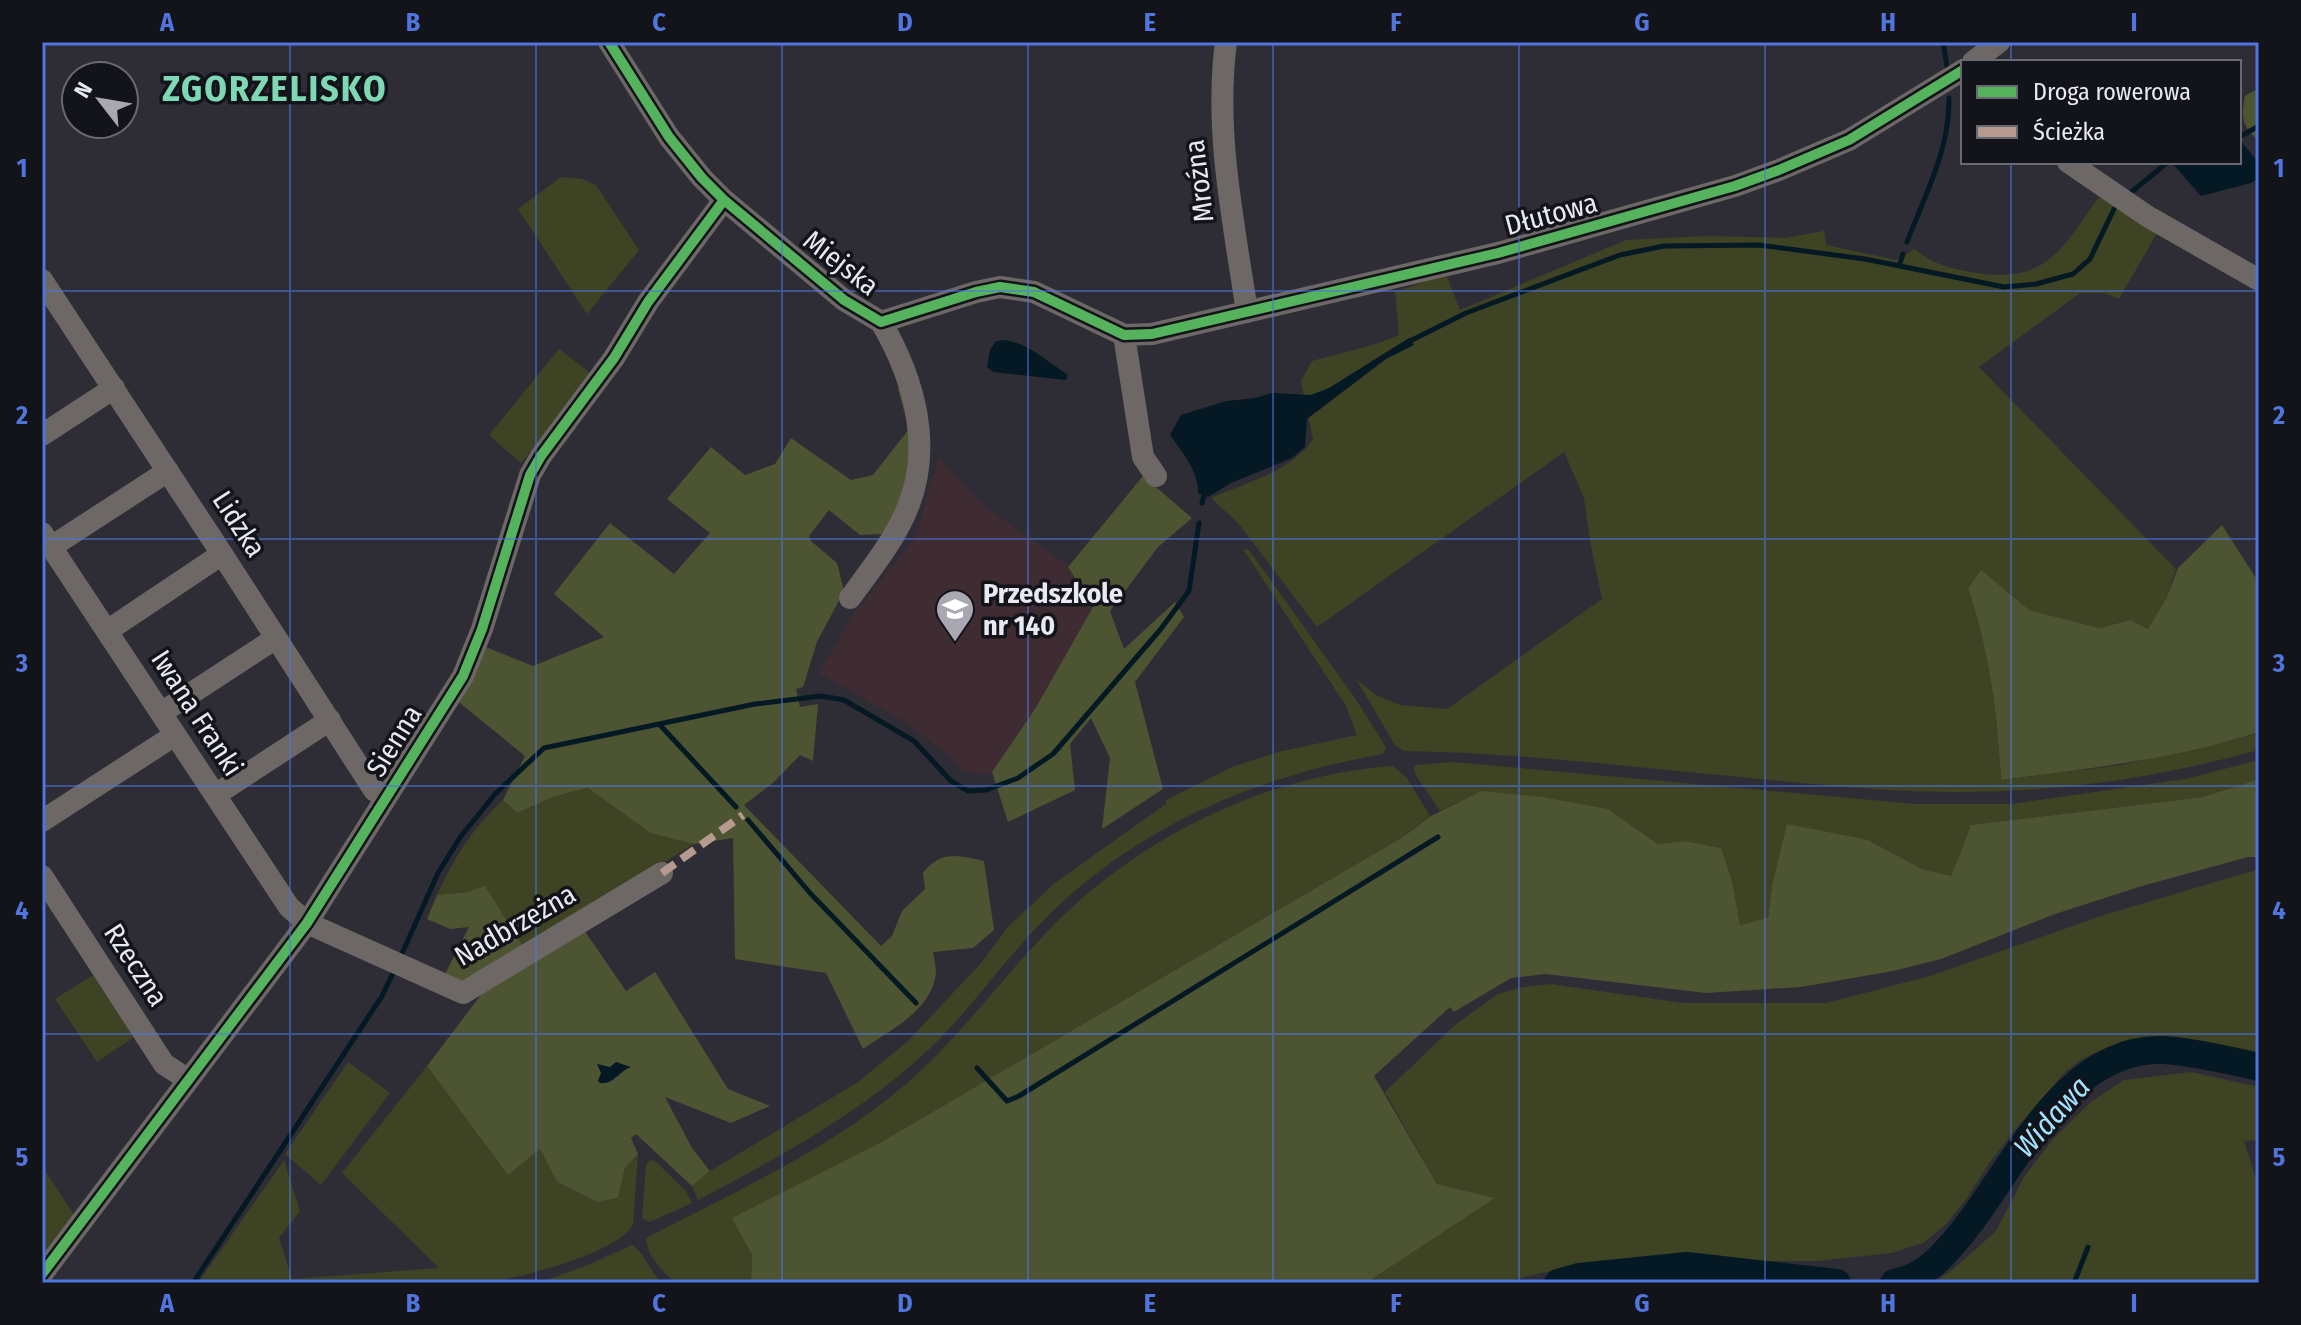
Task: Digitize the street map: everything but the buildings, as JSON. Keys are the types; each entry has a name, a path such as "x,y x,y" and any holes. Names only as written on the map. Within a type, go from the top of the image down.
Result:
{"street":[{"name":"Miejska","path":"609,42 669,137 702,178 844,300 881,322 1000,287 1034,292 1124,335"},
{"name":"Mroźna","path":"1226,42 1222,72 1222,131 1247,312"},
{"path":"1976,60 1999,42"},
{"name":"Dłutowa","path":"1124,335 1152,334 1498,253 1735,186 1849,140 1960,77"},
{"path":"2071,164 2122,200 2259,280"},
{"name":"Sienna","path":"42,1274 307,923 469,663 530,475 614,358 648,302 724,200"},
{"name":"Lidzka","path":"44,289 114,388 374,790 386,798"},
{"path":"850,598 891,542 906,513 917,462 918,420 911,382 881,322"},
{"path":"1124,335 1143,457 1156,476"},
{"path":"42,435 114,388"},
{"path":"47,540 168,471"},
{"name":"Iwana Franki","path":"47,540 289,907 307,923"},
{"path":"107,631 222,554"},
{"path":"161,713 276,638"},
{"path":"215,795 330,720"},
{"path":"42,821 175,735"},
{"name":"Nadbrzeżna","path":"307,923 463,993 662,873"},
{"name":"Rzeczna","path":"42,876 164,1064 187,1079"}],"shaded area":[{"name":"Przedszkole nr 140","path":"939,458 988,509 1065,563 1093,607 1035,709 989,775 962,770 942,750 903,721 819,673 852,616 914,539"}],"green space":[{"path":"2259,88 2259,141 2246,126 2243,110 2245,96"},
{"path":"561,177 582,179 596,185 639,250 587,314 518,209"},
{"path":"2107,196 2159,230 2119,299 2105,293 2080,293 1979,367 2176,569 2166,599 2149,629 2131,620 2099,628 2029,610 1981,571 1968,588 1991,683 2001,780 2121,765 2259,732 2259,750 2196,766 2099,783 1972,792 1851,787 1538,758 1404,751 1395,745 1356,679 1376,695 1400,705 1447,709 1602,599 1584,498 1564,452 1317,627 1238,523 1211,498 1281,468 1313,439 1301,381 1312,361 1399,335 1395,292 1446,274 1460,310 1626,240 1708,236 1785,238 1824,231 1826,245 1896,260 1915,249 1934,262 1955,269 1996,275 2017,274 2034,269 2061,249 2098,198"},
{"path":"559,349 593,375 521,463 489,435"},
{"path":"907,385 913,410 903,510 882,534 860,535 829,510 809,536 837,563 844,591 817,642 803,687 796,689 800,707 818,704 813,761 800,755 774,782 744,805 881,946 892,936 902,911 925,889 923,873 929,866 950,856 984,861 994,930 973,948 933,952 936,972 927,997 908,1018 863,1049 826,973 735,959 733,838 694,844 650,833 588,788 553,797 517,813 503,800 525,756 455,699 486,647 533,666 604,637 554,594 610,523 674,574 710,533 667,499 711,447 745,475 775,464 791,438 851,480 873,475 909,429 898,389"},
{"path":"1143,476 1192,518 1158,547 1110,611 1124,649 1175,602 1184,617 1135,682 1163,789 1102,829 1110,758 1091,718 1070,744 1075,790 1008,822 992,772 1035,709 1093,607 1068,567"},
{"path":"2222,525 2259,583 2259,732 2163,756 2001,780 1991,683 1968,588 1981,570 2029,610 2099,628 2131,620 2148,629 2166,599 2178,568"},
{"path":"1243,549 1249,550 1355,698 1386,747 1383,754 1287,777 1241,793 1197,812 1113,861 1038,926 955,1022 900,1075 817,1134 698,1200 692,1186 710,1171 858,1082 907,1042 1029,907 1055,883 1166,804 1166,800 1232,767 1278,752 1357,735 1346,706"},
{"path":"2259,760 2259,779 2203,797 1971,825 1951,876 1922,869 1868,840 1772,886 1768,919 1740,925 1732,882 1721,848 1685,841 1658,844 1608,809 1481,791 1440,811 1414,768 1416,765 1453,762 1916,804 2012,804 2185,779"},
{"path":"1393,766 1407,778 1430,816 1403,837 876,1145 733,1218 752,1255 751,1283 676,1283 652,1257 646,1238 814,1149 906,1084 943,1048 1046,933 1081,899 1119,869 1204,818 1250,798 1345,772"},
{"path":"2259,779 2259,857 2248,857 2142,886 2055,914 1941,959 1801,987 1706,993 1546,974 1511,978 1454,1012 1450,1007 1374,1076 1437,1184 1495,1198 1366,1283 751,1283 752,1255 732,1218 876,1145 1403,837 1431,816 1481,791 1542,797 1608,809 1658,844 1685,841 1721,848 1732,881 1740,925 1768,918 1772,886 1787,824 1868,840 1922,869 1951,876 1971,825 2203,797"},
{"path":"588,788 650,833 694,844 524,948 485,887 437,895 465,844 503,800 517,813 553,797"},
{"path":"2259,869 2259,1054 2221,1045 2158,1040 2102,1050 2082,1059 2066,1071 2014,1131 1947,1223 1925,1242 1892,1253 1817,1261 1759,1261 1678,1253 1568,1267 1500,1283 1366,1283 1494,1198 1437,1184 1385,1092 1455,1025 1498,994 1551,984 1683,1003 1826,1003 1930,976 2104,915"},
{"path":"485,886 524,948 462,986 444,976 469,927 450,929 427,919 437,895 467,892"},
{"path":"584,930 626,991 655,972 728,1089 770,1106 731,1123 665,1097 692,1148 710,1171 692,1186 636,1134 631,1138 638,1154 625,1168 618,1198 597,1202 557,1182 540,1149 508,1175 427,1066 484,991"},
{"path":"93,975 134,1037 97,1062 55,999"},
{"path":"348,1062 390,1093 321,1185 285,1154"},
{"path":"427,1066 508,1175 540,1149 557,1182 597,1202 618,1198 625,1168 638,1154 633,1224 624,1235 608,1245 564,1264 481,1283 198,1283 284,1160 300,1211 279,1238 292,1279 439,1268 342,1173"},
{"path":"2191,1072 2259,1087 2259,1140 2244,1141 2259,1187 2259,1283 1933,1283 1996,1231 2024,1177 2054,1138 2091,1102 2124,1080"},
{"path":"650,1160 655,1161 686,1191 692,1203 650,1222 642,1218 646,1165"},
{"path":"42,1166 77,1219 42,1264"},
{"path":"632,1245 662,1283 539,1283 590,1264"}],"water":[{"path":"2241,141 2259,163 2259,178 2251,183 2201,196 2173,164 2241,164"},
{"path":"1409,338 1414,345 1386,359 1307,419 1305,447 1292,458 1231,483 1208,497 1198,493 1193,470 1170,435 1181,415 1226,401 1273,393 1311,395 1329,388"},
{"path":"996,341 1023,345 1038,354 1068,375 1066,380 993,372 987,367 990,350"},
{"path":"616,1062 631,1067 609,1082 600,1083 601,1073 597,1064 610,1067"}],"waterway":[{"path":"1943,42 1948,73"},
{"path":"1907,242 1941,154 1949,98"},
{"path":"2241,136 2259,126"},
{"path":"2129,194 2166,164"},
{"path":"1408,342 1466,313 1620,255 1664,246 1759,245 1865,259 2004,287 2036,284 2073,274 2090,259 2114,209"},
{"path":"1899,266 1903,254"},
{"path":"1202,503 1205,492"},
{"path":"400,958 438,873 461,836 496,793 544,748 755,704 821,696 844,700 914,741 951,781 968,791 986,790 1018,778 1053,754 1160,630 1189,591 1199,523"},
{"path":"660,725 736,807"},
{"path":"748,820 810,893 916,1003"},
{"path":"977,1068 1007,1101 1019,1096 1438,837"},
{"path":"193,1283 382,996 394,971"},
{"name":"Widawa","path":"1894,1283 1924,1271 1946,1251 1981,1208 2045,1117 2070,1090 2097,1068 2128,1054 2163,1050 2259,1067"},
{"path":"2074,1283 2088,1247"},
{"name":"Widawa","path":"1558,1283 1579,1277 1687,1266 1837,1283"}],"marked path":[{"path":"662,873 743,815"}],"cycle path":[{"path":"609,42 669,137 702,178 844,300 881,322 1000,287 1034,292 1124,335 1152,334 1498,253 1735,186 1849,140 1961,71"},
{"path":"42,1274 307,923 463,676 482,629 530,475 614,358 648,302 724,200"}],"place":[{"name":"Przedszkole nr 140","path":"955,643"}],"district":[{"name":"ZGORZELISKO","path":"275,89"}]}
